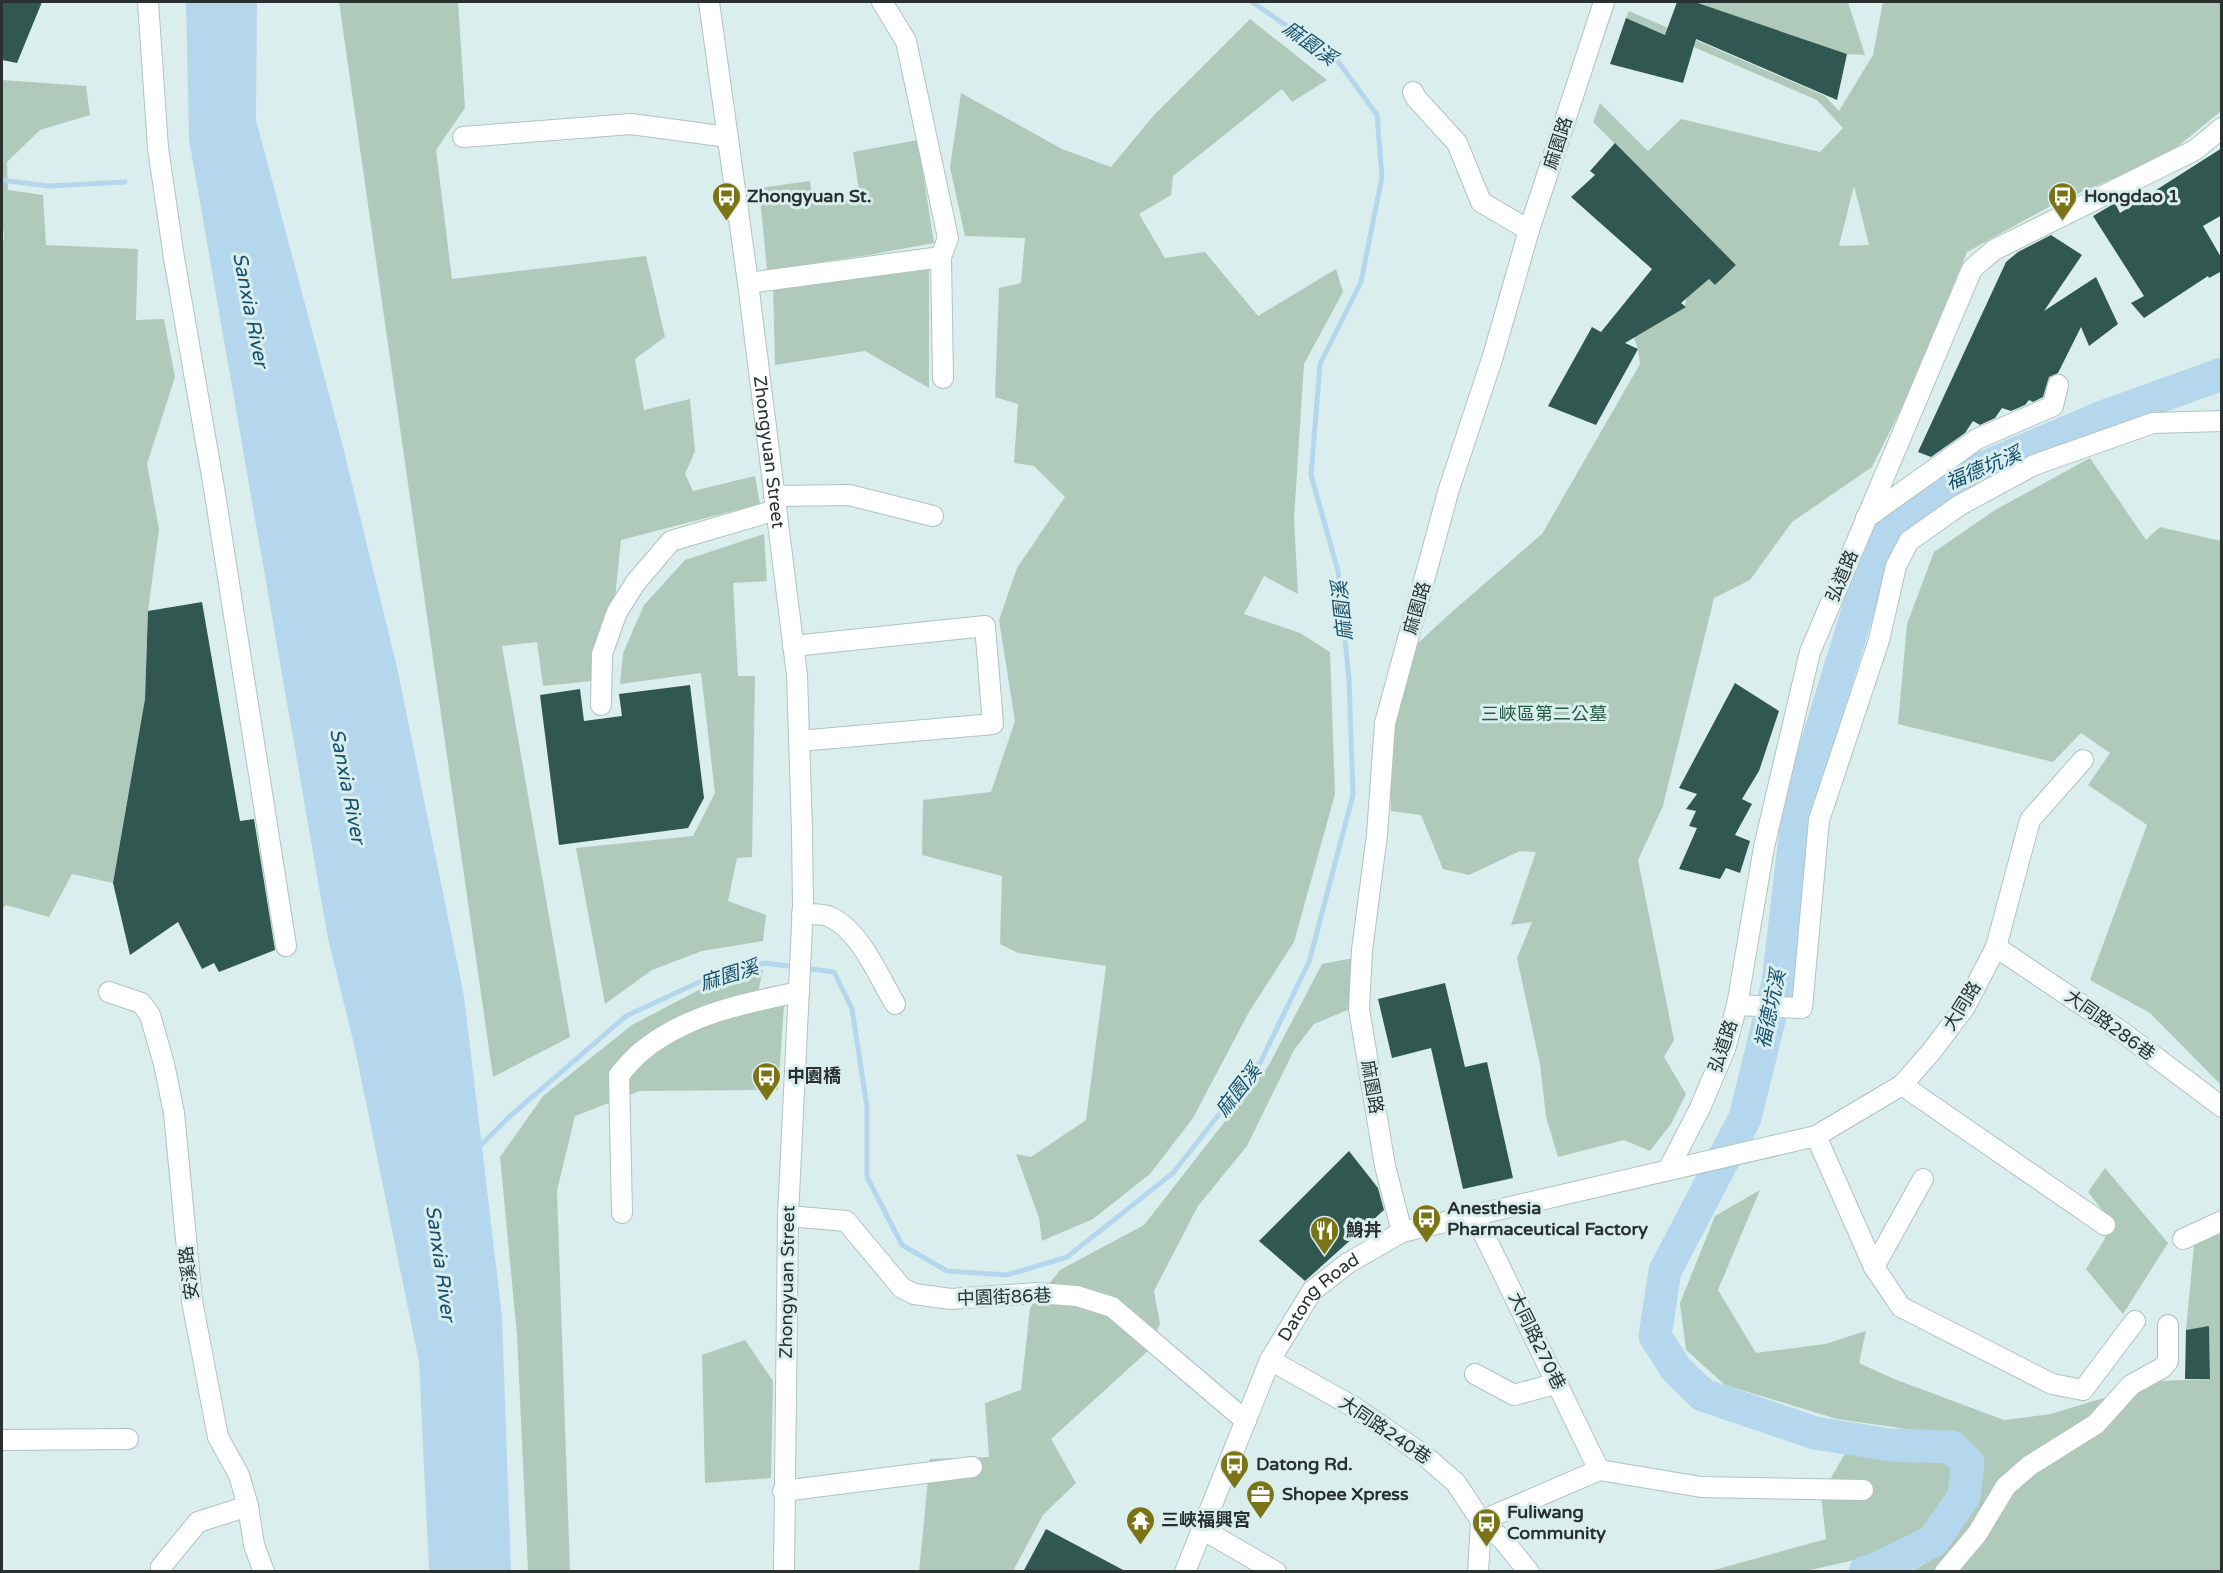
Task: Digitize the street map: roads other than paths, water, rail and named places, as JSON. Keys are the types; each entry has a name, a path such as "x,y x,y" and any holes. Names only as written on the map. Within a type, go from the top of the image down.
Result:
{"street":[{"path":"148,2 158,147 172,247 216,499 286,946"},
{"name":"Zhongyuan Street","path":"709,2 748,282 797,675 802,910 788,1216 783,1491 784,1572"},
{"path":"882,2 906,41 948,238 942,257 943,378"},
{"name":"麻園路","path":"1402,1232 1385,1166 1359,1009 1362,950 1377,836 1385,723 1449,489 1493,356 1529,230 1604,2"},
{"path":"1413,92 1457,142 1481,202 1529,230"},
{"path":"463,137 631,124 728,137"},
{"name":"弘道路","path":"1668,1170 1700,1108 1745,1005 1764,847 1810,652 1972,269 1994,250 2195,150 2222,128"},
{"path":"748,282 942,257"},
{"path":"1866,518 1977,439 2053,406 2058,385"},
{"path":"1745,1005 1802,1008 1819,820 1879,640 1896,566 1909,541 1960,506 2034,465 2153,423 2222,421"},
{"path":"601,705 602,654 617,612 636,582 671,541 775,503 849,495 933,516"},
{"path":"793,646 977,625 985,626 993,724 799,741"},
{"name":"大同路","path":"1668,1170 1816,1136 1902,1085 1932,1052 1965,1007 1996,947 2030,820 2082,760"},
{"path":"802,910 829,916 846,927 863,948 895,1004"},
{"name":"大同路286巷","path":"1996,947 2118,1029 2222,1107"},
{"name":"安溪路","path":"110,992 141,1003 150,1015 164,1064 174,1113 192,1301 218,1437 239,1475 248,1506 254,1545 264,1572"},
{"path":"622,1213 619,1075 642,1051 684,1025 739,1004 799,992"},
{"path":"1902,1085 2104,1226"},
{"path":"1816,1136 1874,1267 1901,1307 2052,1384 2083,1390 2134,1321"},
{"name":"Datong Road","path":"1185,1572 1270,1360 1312,1292 1348,1263 1402,1232 1668,1170"},
{"path":"1874,1267 1923,1179"},
{"name":"大同路270巷","path":"1474,1214 1599,1470"},
{"name":"中園街86巷","path":"788,1216 846,1221 902,1288 914,1294 951,1299 1037,1293 1077,1296 1112,1307 1196,1387 1245,1421"},
{"path":"2183,1239 2222,1221"},
{"path":"1945,1572 1977,1534 2006,1486 2029,1466 2096,1424 2132,1385 2162,1368 2168,1361 2168,1325"},
{"name":"大同路240巷","path":"1270,1360 1354,1407 1425,1456 1456,1483 1482,1521 1502,1539 1529,1572"},
{"path":"1475,1374 1514,1395 1558,1383"},
{"path":"2,1440 128,1439"},
{"path":"783,1491 972,1467"},
{"path":"1478,1572 1482,1521 1599,1470 1701,1487 1863,1490"},
{"path":"161,1572 161,1567 198,1522 248,1506"},
{"path":"1202,1529 1276,1572"}],"water":[{"name":"Sanxia River","path":"186,2 257,2 256,120 342,443 397,667 464,996 502,1316 511,1571 429,1571 419,1362 354,1044 328,939 189,139"}],"waterway":[{"name":"麻園溪","path":"477,1149 509,1117 626,1016 708,978 765,963 834,972 852,1009 867,1107 867,1177 902,1245 947,1271 1007,1275 1067,1257 1173,1173 1261,1061 1309,962 1353,795 1349,679 1338,571 1311,475 1320,364 1361,282 1382,177 1377,115 1337,60 1252,2"},
{"path":"2,180 48,186 125,182"},
{"name":"福德坑溪","path":"1865,1572 1874,1570 1933,1541 1964,1496 1968,1463 1952,1447 1890,1445 1815,1433 1703,1395 1676,1369 1655,1336 1665,1271 1745,1118 1778,983 1799,802 1879,542 1938,487 2105,416 2222,374"}],"place":[{"name":"Zhongyuan St.","path":"726,222"},
{"name":"Hongdao 1","path":"2063,222"},
{"name":"中園橋","path":"766,1102"},
{"name":"Anesthesia Pharmaceutical Factory","path":"1426,1244"},
{"name":"鯓丼","path":"1325,1256"},
{"name":"Datong Rd.","path":"1235,1490"},
{"name":"Shopee Xpress","path":"1261,1520"},
{"name":"三峽福興宮","path":"1140,1546"},
{"name":"Fuliwang Community","path":"1486,1548"}],"park label":[{"name":"三峽區第二公墓","path":"1544,714"}]}
